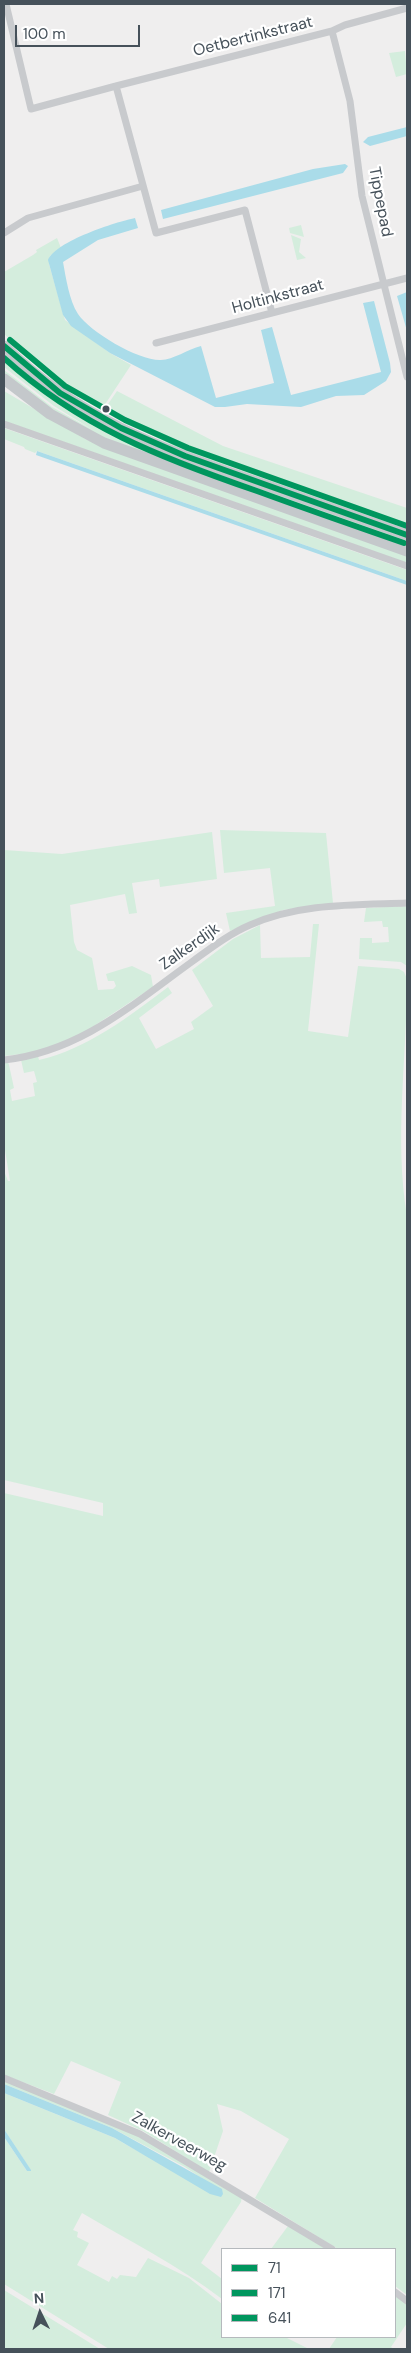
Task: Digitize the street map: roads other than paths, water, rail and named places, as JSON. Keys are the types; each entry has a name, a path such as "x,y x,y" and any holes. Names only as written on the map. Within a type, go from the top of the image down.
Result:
{"main road":[{"path":"4,346 67,399 134,436 182,456 407,535"},
{"path":"4,379 50,414 104,443 407,551"}],"street":[{"name":"Oetbertinkstraat","path":"6,4 31,109 332,31 345,25 407,8"},
{"name":"Tippepad","path":"332,31 350,101 362,196 407,377"},
{"path":"116,86 156,234 245,210 272,313"},
{"path":"4,233 28,218 143,186"},
{"name":"Holtinkstraat","path":"156,344 407,278"},
{"path":"4,424 407,566"},
{"name":"Zalkerdijk","path":"4,1060 42,1054 60,1048 93,1031 214,945 250,924 296,911 407,903"},
{"name":"Zalkerveerweg","path":"4,2078 140,2134 330,2248"},
{"path":"396,2293 407,2301"}],"water":[{"path":"407,127 407,136 370,146 363,142 368,137"},
{"path":"345,164 348,166 343,173 163,219 161,210 313,169"},
{"path":"135,218 138,228 98,240 63,262 68,289 78,314 104,337 140,356 161,360 166,360 201,346 216,398 274,383 261,330 272,327 291,395 381,372 363,303 374,301 390,363 391,372 386,381 364,395 336,396 301,407 247,404 215,407 110,353 71,326 63,315 48,260 53,253 74,239 101,228"},
{"path":"407,292 407,331 397,296"},
{"path":"37,451 407,581 407,585 36,455"},
{"path":"4,2084 112,2128 222,2189 223,2194 221,2197 210,2194 115,2138 4,2093"},
{"path":"4,2129 31,2171 27,2171 4,2137"}]}
